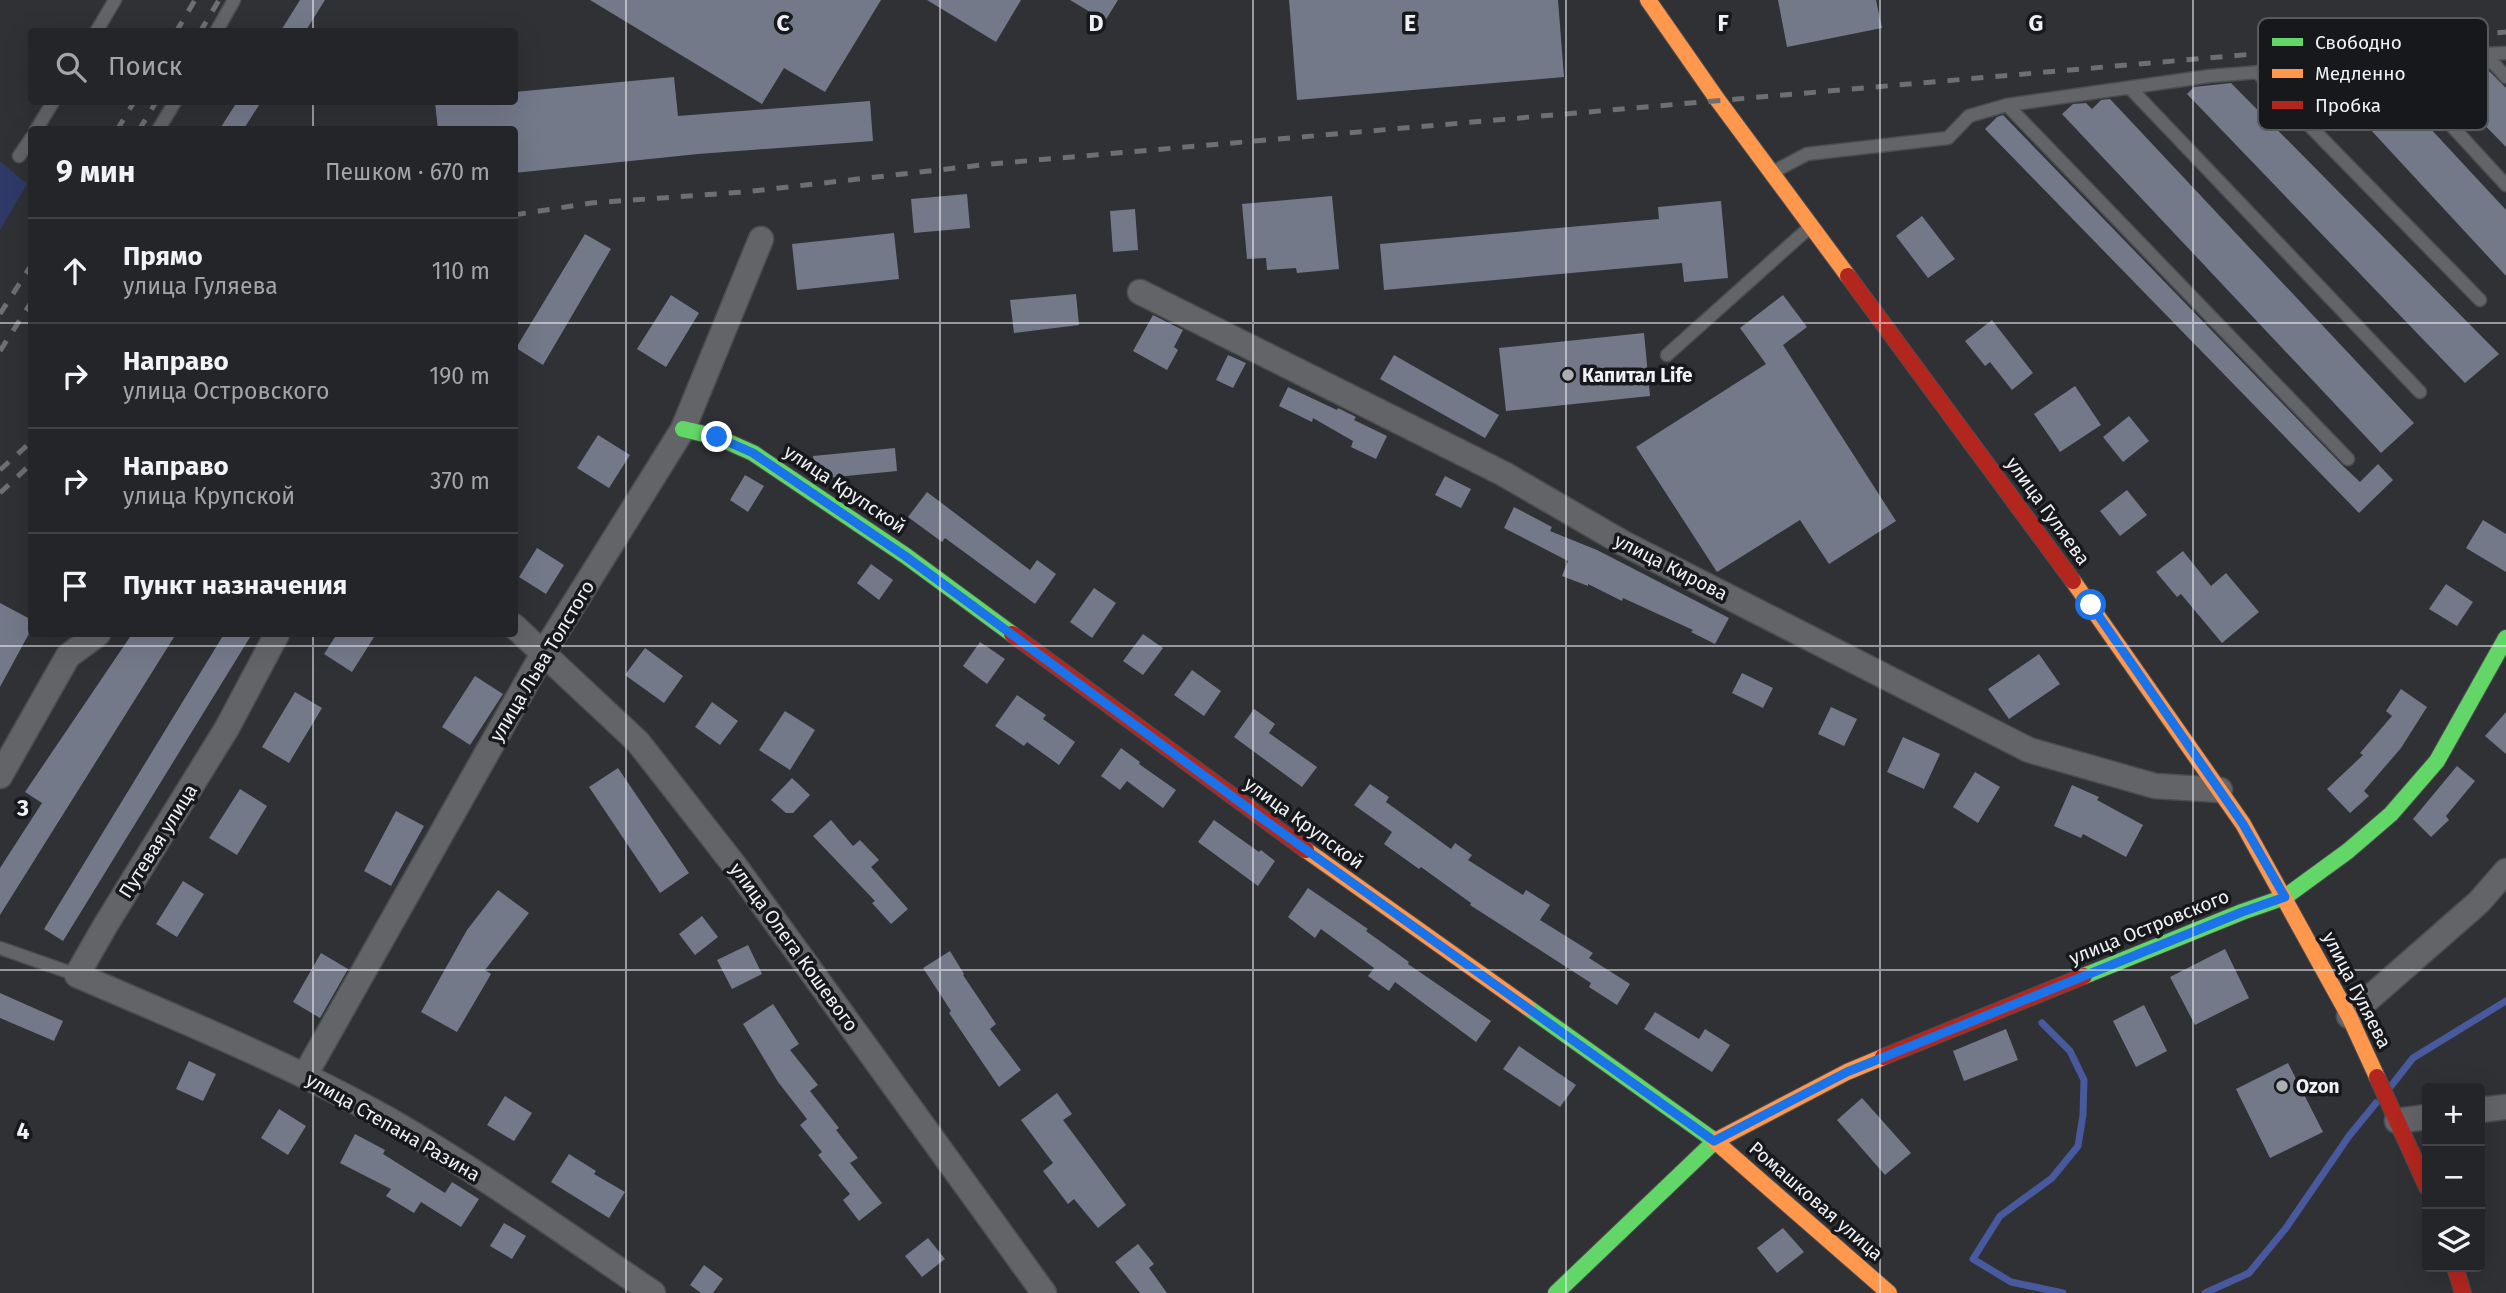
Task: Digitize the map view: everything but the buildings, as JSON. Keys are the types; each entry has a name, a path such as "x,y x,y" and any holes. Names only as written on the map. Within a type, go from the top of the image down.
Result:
{"street":[{"name":"улица Гуляева","path":"1648,0 1717,99 2091,605 2220,790 2285,897 2350,1016 2422,1176"},
{"name":"улица Льва Толстого","path":"305,1075 544,652 683,429 761,239"},
{"name":"улица Кирова","path":"1140,292 1504,474 1623,543 2029,750 2155,786 2220,790"},
{"name":"улица Крупской","path":"683,429 717,437 753,453 905,556 1263,819 1714,1141"},
{"name":"улица Олега Кошевого","path":"518,629 638,742 719,845 1044,1293"},
{"path":"0,776 68,656 94,637"},
{"name":"Путевая улица","path":"77,975 227,729 275,637"},
{"name":"улица Островского","path":"1714,1141 1847,1072 2229,917 2285,897 2348,851 2390,814 2437,761 2506,638"},
{"path":"2350,1016 2479,902 2506,871"},
{"name":"улица Степана Разина","path":"77,975 305,1075 392,1122 462,1165 653,1293"},
{"path":"2485,1109 2506,1107"},
{"path":"2397,1121 2422,1118"},
{"path":"1556,1293 1714,1141"},
{"name":"Ромашковая улица","path":"1714,1141 1889,1293"},
{"path":"2457,1272 2463,1293"}],"lane":[{"path":"98,28 115,0"},
{"path":"218,28 234,0"},
{"path":"2488,54 2506,53"},
{"path":"2488,57 2506,77"},
{"path":"1773,172 1807,154 1948,138 1969,117 2007,105 2210,76 2257,72"},
{"path":"2130,88 2420,392"},
{"path":"38,126 51,105"},
{"path":"160,126 173,105"},
{"path":"2007,105 2348,458"},
{"path":"2314,130 2480,300"},
{"path":"2455,130 2506,185"},
{"path":"19,156 28,143"},
{"path":"1667,355 1812,225"},
{"path":"0,948 77,975"}],"shaded area":[{"path":"0,161 27,184 0,230"}],"waterway":[{"path":"2391,1086 2413,1058 2506,1001"},
{"path":"2042,1023 2070,1051 2084,1080 2083,1115 2078,1146 2052,1178 2000,1216 1973,1259 2011,1282 2063,1293"},
{"path":"2205,1293 2249,1273 2286,1228 2349,1136 2376,1103"}],"railway":[{"path":"178,28 195,0"},
{"path":"202,28 219,0"},
{"path":"2488,34 2506,32"},
{"path":"518,214 591,203 744,192 991,164 2258,54"},
{"path":"119,126 132,105"},
{"path":"141,126 154,105"},
{"path":"0,314 28,270"},
{"path":"0,351 28,307"},
{"path":"0,470 28,445"},
{"path":"0,493 28,467"}],"traffic: fast":[{"path":"683,429 717,437 753,453 906,556 1012,634"},
{"path":"2084,976 2285,897 2348,851 2391,814 2437,761 2506,638"},
{"path":"1527,1007 1715,1141 1556,1293"}],"traffic: slow":[{"path":"1648,0 1717,99 1848,276"},
{"path":"2073,581 2243,824 2349,1016 2377,1077"},
{"path":"1306,850 1527,1007"},
{"path":"1883,1057 1847,1072 1715,1141 1889,1293"}],"traffic: jam":[{"path":"1848,276 2073,581"},
{"path":"1012,634 1306,850"},
{"path":"1883,1057 2084,976"},
{"path":"2377,1077 2422,1176"},
{"path":"2457,1272 2463,1293"}],"place":[{"name":"Капитал Life","path":"1568,375"},
{"name":"Ozon","path":"2282,1086"}],"route":[{"path":"717,437 753,453 905,556 1263,819 1714,1141 1847,1072 2285,897 2243,824 2091,605"}]}
